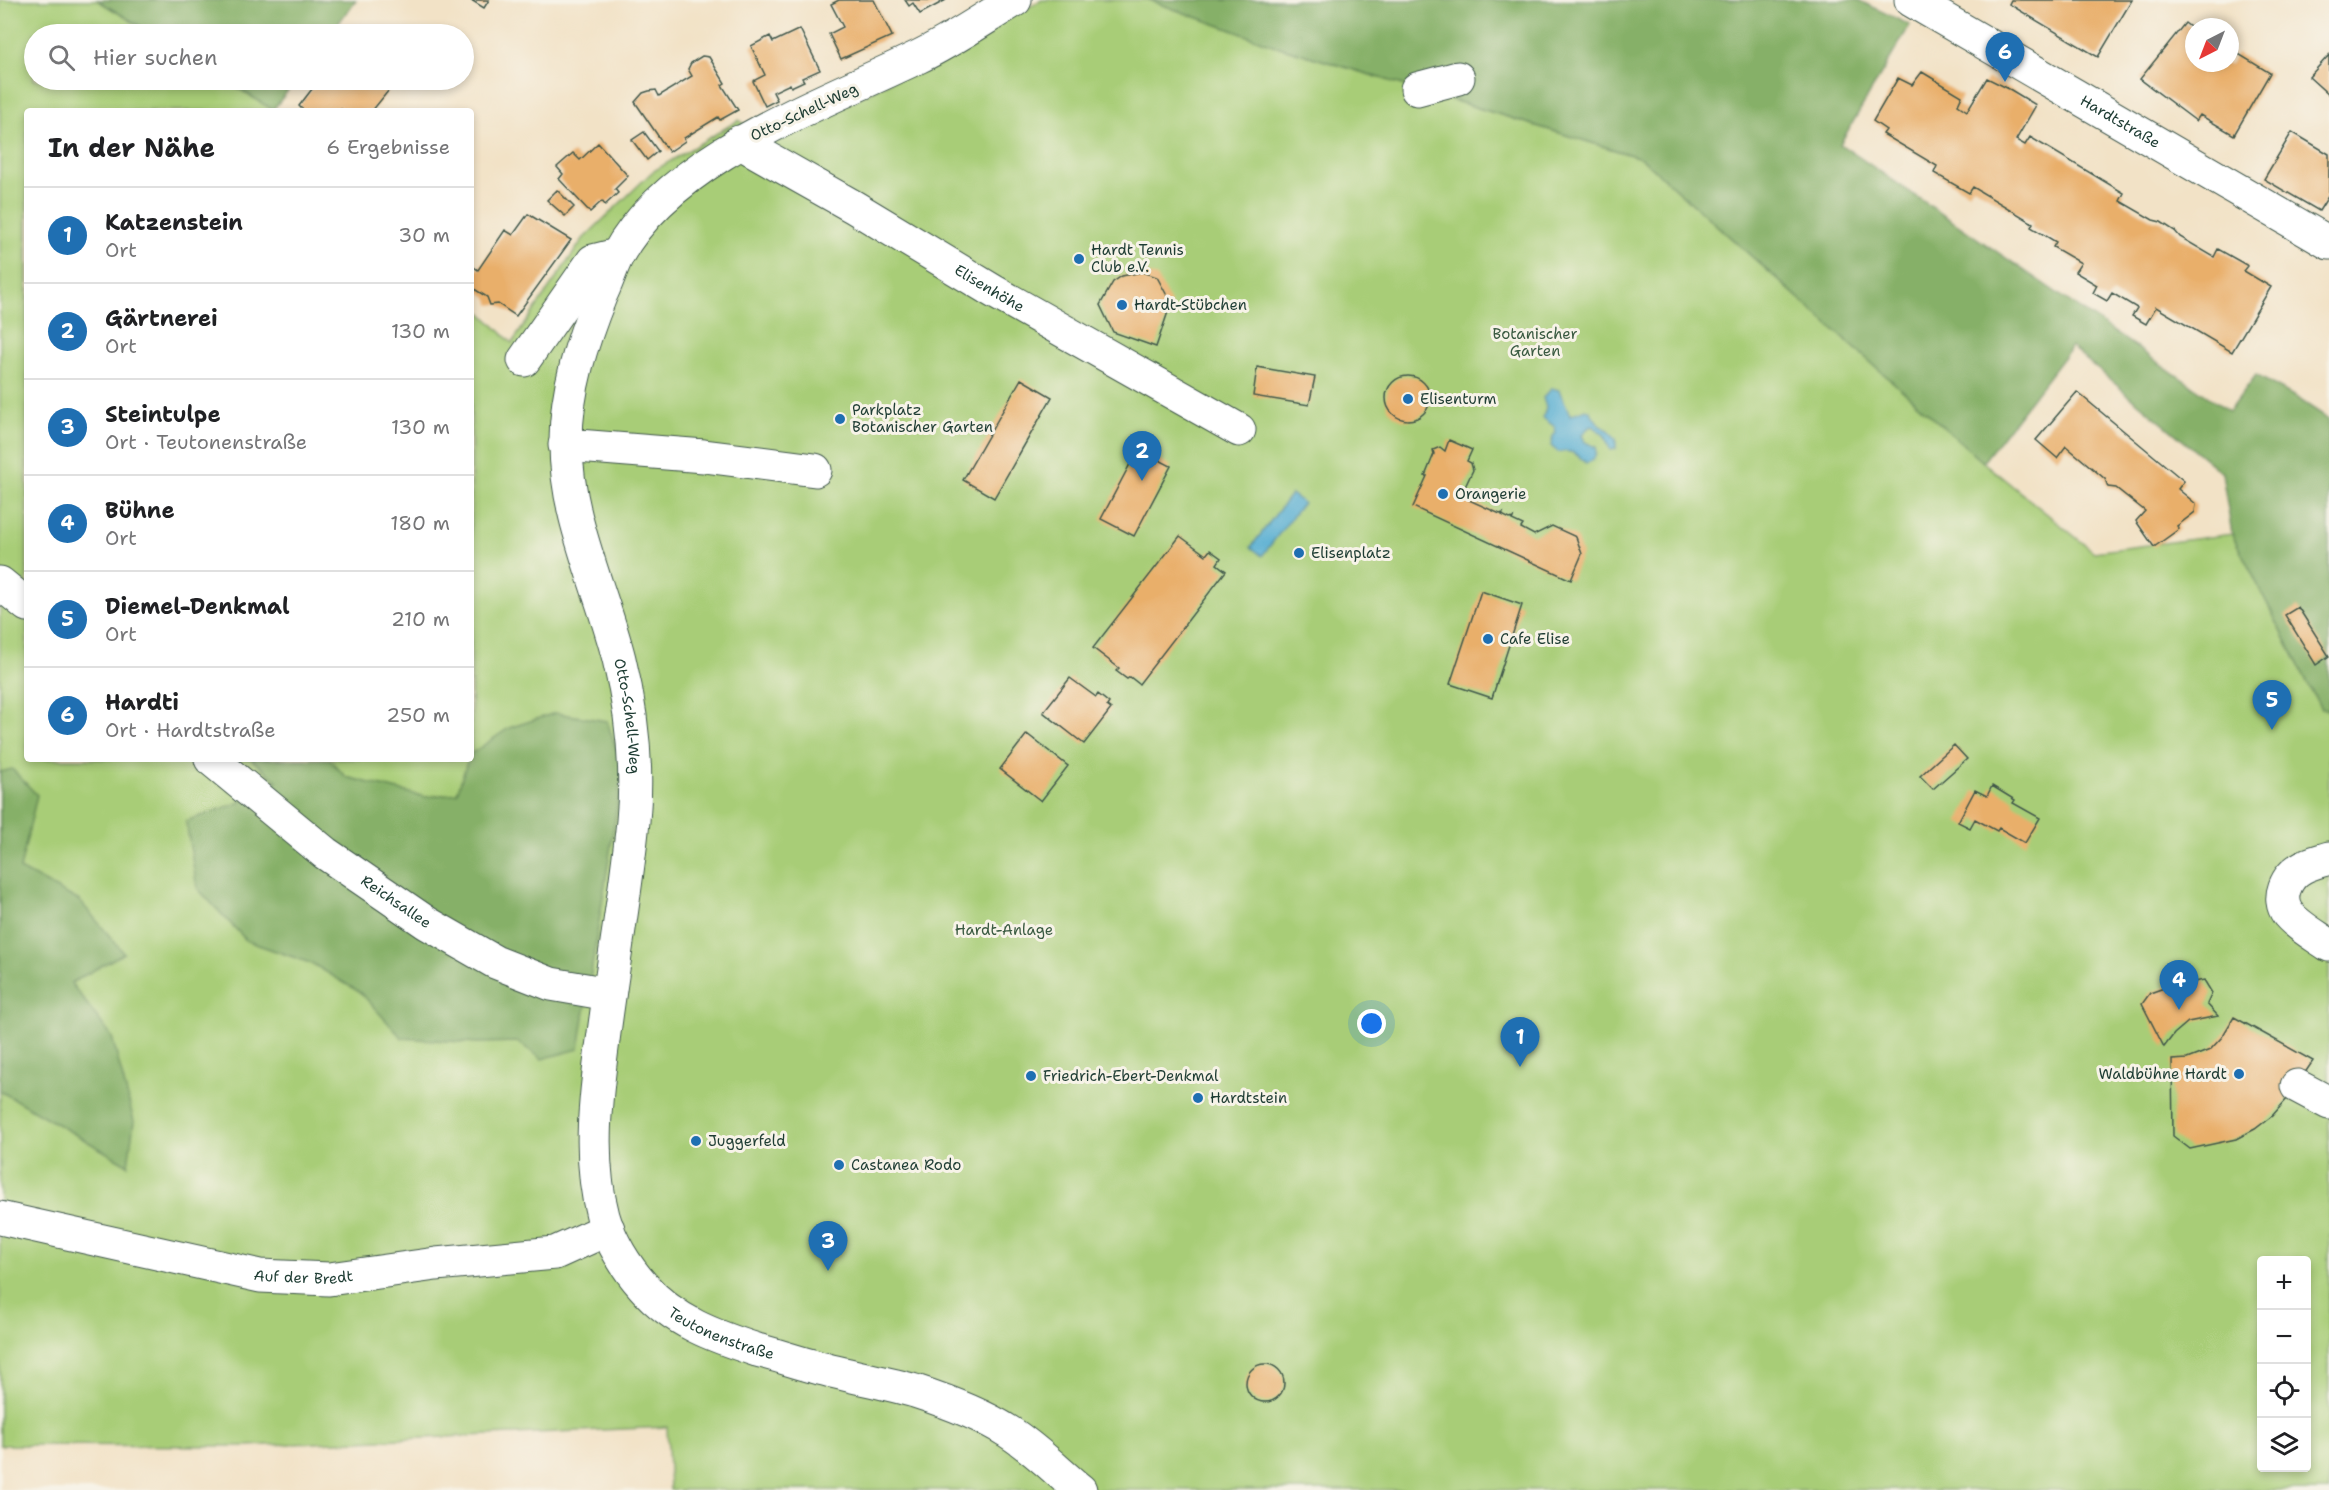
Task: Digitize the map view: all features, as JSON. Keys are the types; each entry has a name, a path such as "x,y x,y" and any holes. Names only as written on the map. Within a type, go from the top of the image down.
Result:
{"street":[{"name":"Otto-Schell-Weg","path":"609,994 633,818 634,755 628,705 618,656 574,507 565,445 567,405 582,340 617,255 645,215 670,192 739,142 926,54 1015,0"},
{"name":"Hardtstraße","path":"1911,0 2329,243"},
{"path":"1417,89 1458,78"},
{"name":"Elisenhöhe","path":"739,142 854,207 993,291 1239,430"},
{"path":"524,360 593,261 617,255"},
{"path":"565,445 704,456 815,470"},
{"path":"0,583 24,603"},
{"name":"Reichsallee","path":"215,762 326,853 427,923 495,962 551,984 609,994"},
{"path":"2329,858 2298,870 2284,888 2282,901 2289,914 2299,924 2329,945"},
{"name":"Teutonenstraße","path":"609,994 594,1142 598,1188 608,1229 621,1255 644,1288 666,1308 699,1330 723,1340 815,1367 916,1392 963,1409 1008,1431 1080,1490"},
{"path":"2297,1086 2329,1103"},
{"name":"Auf der Bredt","path":"0,1218 260,1276 329,1279 436,1264 555,1253 608,1229"}],"green space":[{"name":"Hardt-Anlage","path":"0,0 97,0 137,24 24,24 24,90 241,90 270,108 24,108 24,762 474,762 474,306 512,343 583,239 652,172 739,120 769,146 1042,0 1149,0 1273,45 1641,158 1983,462 2094,552 2232,534 2321,709 2329,710 2329,1490 670,1490 667,1427 247,1446 0,1445"},
{"path":"97,0 356,0 338,24 137,24"},
{"path":"1149,0 1858,0 1910,25 1840,144 2229,411 2256,375 2329,419 2329,710 2321,709 2232,534 2222,473 2071,347 1983,462 1641,158 1273,45"},
{"path":"241,90 288,90 275,108 270,108"},
{"path":"555,713 607,721 623,769 579,1049 542,1059 518,1042 478,1043 402,1038 361,993 313,964 247,941 197,888 186,821 238,803 277,781 255,762 332,762 346,777 426,797 457,793 467,762 474,762 474,752 509,728"},
{"path":"12,769 37,795 20,869 80,901 124,953 71,983 112,1037 134,1121 128,1165 0,1091 0,772"}],"water":[{"path":"1552,388 1559,390 1570,415 1586,409 1590,411 1600,426 1609,430 1616,439 1616,449 1610,450 1605,436 1593,426 1582,435 1585,442 1596,447 1595,456 1589,462 1586,463 1570,452 1558,452 1551,446 1556,433 1555,427 1543,418 1546,407 1543,398"},
{"path":"1291,494 1303,503 1262,556 1251,547"}],"building":[{"path":"471,0 489,0 484,8"},
{"path":"839,0 874,0 892,36 841,59 829,34 843,27 831,4"},
{"path":"905,0 946,0 920,14 913,3 909,6"},
{"path":"2011,0 2132,0 2098,57 2009,4"},
{"path":"2185,23 2185,72 2239,72 2239,54 2270,73 2234,135 2200,115 2196,121 2140,79"},
{"path":"800,29 820,70 802,78 804,81 791,87 790,84 773,92 777,100 765,106 753,81 765,75 751,46 770,36 773,42"},
{"path":"2329,55 2329,95 2309,77"},
{"path":"702,56 709,57 725,83 722,85 738,110 720,120 718,117 684,138 685,141 669,152 635,102 643,93 656,90 659,96 692,76 688,69 691,63"},
{"path":"1922,72 1962,96 1958,105 1967,111 1987,78 2011,90 2036,105 2016,140 2025,145 2030,137 2124,193 2120,201 2153,220 2161,222 2180,237 2214,257 2218,249 2248,266 2244,271 2271,287 2232,352 2156,307 2146,324 2132,316 2137,308 2112,293 2107,301 2093,293 2097,285 2075,272 2081,263 2053,247 2056,242 2031,227 2033,223 1973,187 1969,193 1934,173 1937,166 1883,134 1886,130 1873,121 1898,78 1912,85"},
{"path":"311,90 389,90 374,108 301,108 299,106"},
{"path":"644,132 658,151 647,160 632,140"},
{"path":"2292,132 2329,154 2329,195 2319,211 2264,179"},
{"path":"598,143 628,176 615,189 618,193 605,205 602,201 590,212 559,179 563,174 557,167 573,153 580,160"},
{"path":"557,190 574,207 565,216 547,200"},
{"path":"528,214 571,240 516,316 498,304 490,305 487,297 474,289 474,267 478,270 505,230 513,235"},
{"path":"1142,272 1157,277 1171,303 1156,347 1113,332 1100,305 1113,282 1122,276"},
{"path":"1257,367 1315,377 1309,405 1253,396"},
{"name":"Elisenturm","path":"1408,376 1423,383 1430,398 1423,413 1408,420 1393,413 1386,398 1393,383"},
{"path":"1021,379 1052,397 994,498 963,480"},
{"path":"2077,392 2184,481 2178,489 2196,504 2195,512 2177,526 2179,529 2154,547 2136,521 2145,511 2116,488 2108,487 2105,479 2066,446 2057,458 2036,440"},
{"name":"Orangerie","path":"1449,440 1472,450 1467,461 1471,463 1473,470 1464,489 1469,500 1500,514 1503,513 1502,515 1510,519 1513,518 1512,520 1523,525 1521,528 1534,535 1552,526 1576,537 1582,554 1571,580 1413,507 1427,476 1425,476 1434,454 1433,450 1440,447 1445,451"},
{"path":"1138,449 1171,466 1134,536 1101,519"},
{"path":"1180,536 1206,555 1210,550 1221,558 1217,564 1226,571 1139,684 1116,671 1119,668 1093,648"},
{"name":"Cafe Elise","path":"1481,591 1522,605 1492,698 1450,684"},
{"path":"2298,607 2329,656 2316,665 2285,615"},
{"path":"1070,678 1096,697 1098,694 1109,703 1107,706 1111,709 1084,744 1043,712"},
{"path":"1027,734 1068,766 1041,801 1000,769"},
{"path":"1954,745 1967,759 1933,789 1920,776"},
{"path":"1992,786 2015,800 2013,803 2040,818 2025,843 1999,828 1997,831 1975,819 1970,828 1958,822 1975,790 1987,796"},
{"path":"2204,980 2212,993 2207,1004 2218,1016 2188,1022 2164,1047 2142,1004 2150,993"},
{"name":"Waldbühne Hardt","path":"2234,1017 2313,1061 2287,1099 2272,1116 2255,1129 2236,1139 2190,1149 2173,1136 2172,1060 2187,1059 2210,1050 2222,1037"},
{"path":"1265,1364 1272,1365 1278,1370 1283,1376 1283,1390 1278,1396 1272,1401 1265,1402 1258,1401 1252,1396 1247,1390 1246,1383 1247,1376 1252,1370 1258,1365"}],"place":[{"name":"Hardti","path":"2005,82"},
{"name":"Hardt Tennis Club e.V.","path":"1079,259"},
{"name":"Hardt-Stübchen","path":"1122,305"},
{"name":"Elisenturm","path":"1408,399"},
{"name":"Parkplatz Botanischer Garten","path":"840,419"},
{"name":"Gärtnerei","path":"1142,481"},
{"name":"Orangerie","path":"1443,494"},
{"name":"Elisenplatz","path":"1299,553"},
{"name":"Cafe Elise","path":"1488,639"},
{"name":"Diemel-Denkmal","path":"2272,730"},
{"name":"Bühne","path":"2179,1010"},
{"name":"Katzenstein","path":"1520,1067"},
{"name":"Waldbühne Hardt","path":"2239,1074"},
{"name":"Friedrich-Ebert-Denkmal","path":"1031,1076"},
{"name":"Hardtstein","path":"1198,1098"},
{"name":"Juggerfeld","path":"696,1141"},
{"name":"Castanea Rodo","path":"839,1165"},
{"name":"Steintulpe","path":"828,1271"}],"park label":[{"name":"Botanischer Garten","path":"1535,342"}]}
